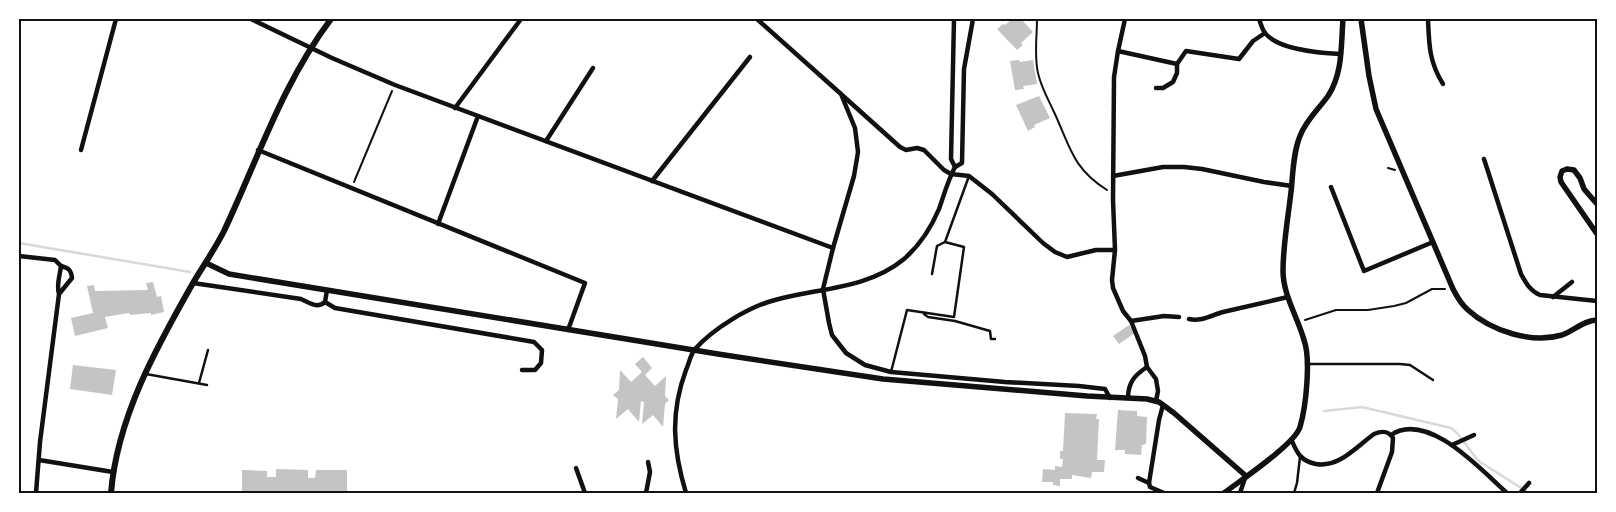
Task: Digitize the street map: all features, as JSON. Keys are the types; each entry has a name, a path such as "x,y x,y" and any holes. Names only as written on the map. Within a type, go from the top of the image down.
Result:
{"main road":[{"path":"111,493 113,472 122,437 145,374 193,283 223,232 258,150 297,70 331,19"}],"street":[{"path":"81,150 116,19"},
{"path":"251,19 310,48 395,85 833,248"},
{"path":"455,108 521,19"},
{"path":"757,19 900,147 906,150 917,148 924,150 944,170 951,174 969,176 992,194 1043,243 1055,252 1067,257 1096,250 1114,250"},
{"path":"954,19 951,160 955,167"},
{"path":"686,493 675,447 674,424 683,378 694,350 734,318 762,304 824,289 857,284 889,269 904,259 926,235 938,211 951,174 955,167 962,163 961,135 964,69 974,19"},
{"path":"1125,19 1114,83 1114,250 1112,280 1113,288 1123,311 1131,321 1147,366 1156,379 1158,391 1156,401"},
{"path":"1260,19 1265,33 1269,37 1290,46 1315,53 1341,54"},
{"path":"1224,493 1292,441 1298,432 1302,418 1307,364 1305,342 1288,297 1283,272 1297,145 1304,126 1328,96 1336,79 1341,54 1343,19"},
{"path":"1361,19 1376,109 1460,302 1475,316 1493,326 1516,335 1539,338 1554,337 1587,322 1597,320"},
{"path":"1428,19 1428,40 1435,72 1443,84"},
{"path":"1156,88 1164,88 1173,82 1177,73 1176,64 1186,51 1239,59 1252,41 1265,33"},
{"path":"1118,51 1176,64"},
{"path":"652,181 750,57"},
{"path":"546,140 593,68"},
{"path":"841,94 855,128 858,152 854,176 833,248 824,289 828,323 837,344 858,361 892,372 1005,382 1079,386 1105,390 1110,398"},
{"path":"438,224 478,116"},
{"path":"258,150 585,283 568,330"},
{"path":"1484,159 1521,274 1527,285 1534,292 1553,297 1597,301"},
{"path":"1113,176 1172,166 1202,169 1292,186"},
{"path":"1597,204 1584,189 1580,178 1574,170 1567,168 1562,171 1561,182 1597,234"},
{"path":"1331,187 1364,271 1433,242"},
{"path":"19,256 55,260 61,266 68,267 72,278 59,294"},
{"path":"206,263 229,274 568,330 883,379 1156,401 1246,476"},
{"path":"36,493 40,442 61,266"},
{"path":"1553,297 1572,282"},
{"path":"193,283 301,299 315,306 326,302"},
{"path":"326,302 327,290"},
{"path":"1189,319 1204,319 1220,313 1288,297"},
{"path":"326,302 334,308 534,342 542,350 542,363 535,370 522,370"},
{"path":"1131,321 1168,316 1179,317"},
{"path":"1128,398 1128,390 1132,380 1147,366"},
{"path":"1149,483 1163,405"},
{"path":"1391,435 1406,429 1440,437 1455,444 1507,493"},
{"path":"1292,441 1300,457 1304,460 1319,464 1333,464 1374,434 1384,432 1391,435"},
{"path":"1377,493 1393,447 1391,435"},
{"path":"1455,444 1474,435"},
{"path":"39,460 113,472"},
{"path":"646,493 650,472 648,462"},
{"path":"576,468 585,493"},
{"path":"1240,493 1246,476"},
{"path":"1138,478 1149,483 1150,487 1164,493"},
{"path":"1520,493 1530,483"}],"lane":[{"path":"945,242 969,176"},
{"path":"892,372 907,310 954,317 964,247 945,242 937,246 932,274"},
{"path":"923,313 928,317 990,331 991,338 995,339"},
{"path":"198,382 208,350"},
{"path":"1307,364 1410,365 1433,380"},
{"path":"145,374 207,385"},
{"path":"1294,493 1300,457"}],"path":[{"path":"1037,19 1038,71 1043,91 1054,111 1075,161 1088,176 1113,194"},
{"path":"352,188 395,85"},
{"path":"1298,322 1336,310 1368,310 1394,306 1406,303 1432,289 1453,288"}],"building":[{"path":"1012,19 1021,19 1033,32 1021,43 1023,45 1017,50 997,29"},
{"path":"1019,60 1020,62 1033,60 1037,84 1023,86 1024,89 1015,90 1010,61"},
{"path":"1039,96 1050,118 1034,125 1035,127 1028,131 1016,105"},
{"path":"153,282 157,297 161,296 164,312 151,315 151,313 130,315 129,313 105,317 108,328 75,336 71,318 93,313 87,286 94,285 95,291 148,290 146,283"},
{"path":"1129,325 1135,333 1119,344 1113,336"},
{"path":"643,357 652,368 645,375 655,386 666,376 665,396 669,400 665,404 663,427 653,415 642,424 644,402 641,401 639,422 628,409 616,419 618,399 613,395 619,390 620,370 631,382 642,372 635,364"},
{"path":"73,365 116,370 112,395 70,389"},
{"path":"1118,410 1137,411 1137,416 1147,417 1146,444 1142,445 1141,455 1125,454 1125,450 1115,450"},
{"path":"1065,413 1097,414 1096,419 1099,419 1097,460 1105,460 1104,472 1092,472 1091,478 1072,475 1072,479 1060,479 1060,486 1053,485 1053,482 1042,482 1043,469 1055,470 1055,466 1062,467 1063,459 1060,459 1060,451 1063,451"},
{"path":"276,469 308,470 308,478 315,478 316,470 347,470 347,493 242,493 242,470 267,471 267,477 276,477"}],"waterway":[{"path":"19,243 190,272"},
{"path":"1324,411 1362,407 1451,428 1480,462 1529,493"}]}
